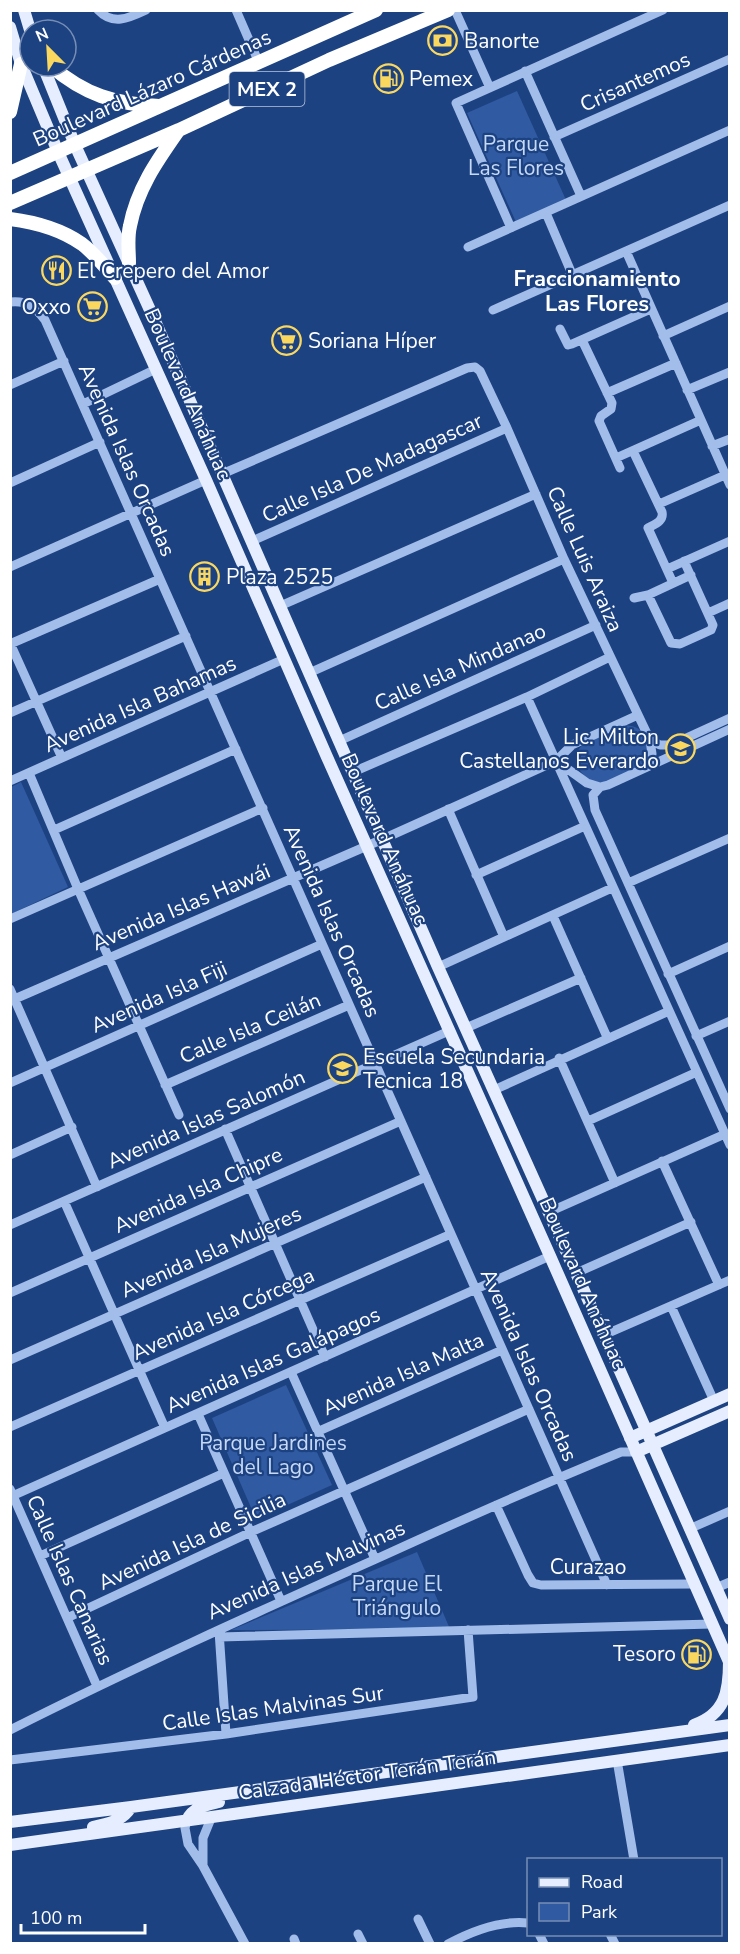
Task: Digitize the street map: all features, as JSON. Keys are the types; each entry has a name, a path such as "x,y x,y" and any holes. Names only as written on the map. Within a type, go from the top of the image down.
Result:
{"highway":[{"name":"MEX 2","path":"10,203 179,130 417,16 448,10"},
{"name":"Boulevard Lázaro Cárdenas","path":"10,173 259,63 367,12"},
{"path":"10,112 18,77"},
{"path":"65,78 101,97 126,104 162,106"},
{"path":"129,263 129,228 138,196 153,166 179,130"},
{"path":"10,219 48,228 71,238 83,245 115,278"}],"main road":[{"name":"Boulevard Anáhuac","path":"10,27 18,54"},
{"name":"Boulevard Anáhuac","path":"27,78 58,153 206,480 729,1663"},
{"name":"Boulevard Anáhuac","path":"48,78 75,145 252,541 438,967 653,1444 729,1619"},
{"path":"630,1438 729,1394"},
{"path":"636,1452 729,1411"},
{"path":"672,1732 705,1721 716,1713 726,1696 729,1663"},
{"name":"Calzada Héctor Terán Terán","path":"10,1822 131,1808 729,1725"},
{"name":"Calzada Héctor Terán Terán","path":"10,1845 729,1744"},
{"path":"697,1749 729,1752"},
{"path":"187,1820 189,1815 199,1807 236,1800 253,1790"},
{"path":"64,1838 119,1820 126,1816 131,1808"}],"street":[{"path":"98,10 107,18 117,20 146,10"},
{"path":"236,10 259,63"},
{"path":"455,10 490,88"},
{"path":"511,228 456,103 663,10"},
{"name":"Crisantemos","path":"555,137 729,59"},
{"path":"525,71 581,196"},
{"path":"468,247 729,130"},
{"path":"493,310 729,205"},
{"path":"546,213 572,274"},
{"path":"626,251 729,485"},
{"name":"Avenida Islas Orcadas","path":"10,302 24,302 34,306 45,320 607,1585"},
{"path":"663,336 729,306"},
{"path":"560,329 568,345 651,309"},
{"path":"582,340 612,403 611,409 599,418 620,468"},
{"path":"10,385 64,361"},
{"path":"607,393 676,363"},
{"name":"Calle Luis Araiza","path":"222,474 467,368 475,367 480,371 507,428 564,559 650,740"},
{"path":"83,404 156,369"},
{"path":"687,390 729,372"},
{"path":"616,458 701,420"},
{"name":"Calle Isla De Madagascar","path":"252,541 507,428"},
{"path":"712,446 729,439"},
{"path":"10,483 100,442"},
{"path":"633,451 659,504 662,517 648,528 673,583"},
{"path":"659,504 725,475"},
{"path":"10,567 206,480"},
{"path":"280,606 536,494"},
{"path":"667,569 729,541"},
{"path":"309,673 564,559"},
{"path":"648,595 669,640 674,644 680,644 711,630 713,625 684,561"},
{"path":"634,597 648,595 691,575"},
{"path":"62,758 11,644 160,579"},
{"path":"708,613 729,603"},
{"name":"Calle Isla Mindanao","path":"339,741 596,625"},
{"path":"10,713 186,636"},
{"path":"353,772 527,697 610,657"},
{"name":"Avenida Isla Bahamas","path":"10,781 284,659"},
{"path":"527,697 729,1144"},
{"name":"Avenida Islas Hawái","path":"13,1000 556,761 572,746 638,716"},
{"path":"650,740 663,746 670,745 729,718"},
{"path":"729,729 600,787 594,795 595,810 696,1036 727,1094 729,1109"},
{"path":"645,767 652,754 650,740"},
{"path":"54,830 236,749"},
{"path":"556,761 587,783 600,787"},
{"path":"29,773 179,1115"},
{"path":"10,919 263,808"},
{"path":"448,809 504,937"},
{"path":"476,875 585,826"},
{"path":"628,883 729,838"},
{"path":"438,967 612,888"},
{"path":"553,915 607,1037"},
{"path":"629,923 643,916"},
{"name":"Avenida Isla Fiji","path":"10,1083 322,944"},
{"path":"668,974 729,946"},
{"path":"466,1028 580,978"},
{"path":"10,988 13,1000 46,1067 97,1187"},
{"name":"Calle Isla Ceilán","path":"165,1085 349,1005"},
{"path":"494,1090 559,1058 669,1011"},
{"path":"696,1036 729,1021"},
{"name":"Avenida Islas Salomón","path":"10,1225 449,1031"},
{"path":"559,1058 615,1183"},
{"path":"588,1121 697,1072"},
{"name":"Avenida Isla Chipre","path":"10,1293 401,1121"},
{"path":"10,1155 72,1127"},
{"path":"225,1129 325,1357"},
{"path":"549,1212 725,1134"},
{"path":"604,1335 726,1284 691,1222 662,1161"},
{"name":"Avenida Isla Mujeres","path":"10,1360 426,1176"},
{"path":"64,1201 165,1428"},
{"path":"576,1273 691,1222"},
{"name":"Avenida Isla Córcega","path":"10,1427 451,1234"},
{"name":"Avenida Islas Galápagos","path":"12,1494 198,1414 550,1256"},
{"path":"671,1306 714,1401"},
{"name":"Avenida Isla Malta","path":"319,1431 502,1350"},
{"path":"291,1372 375,1559"},
{"name":"Avenida Isla de Sicilia","path":"68,1618 251,1532 529,1409"},
{"path":"198,1414 281,1601"},
{"path":"621,1452 630,1438"},
{"name":"Avenida Islas Malvinas","path":"10,1730 97,1686 219,1633 281,1601 496,1505 621,1452 636,1452"},
{"path":"40,1556 224,1473"},
{"name":"Calle Islas Canarias","path":"12,1494 97,1686"},
{"name":"Curazao","path":"496,1505 533,1583 541,1586 694,1584"},
{"path":"689,1529 729,1510"},
{"path":"716,1588 729,1582"},
{"path":"226,1734 219,1633 712,1624"},
{"name":"Calle Islas Malvinas Sur","path":"10,1760 226,1734 473,1697 468,1630"},
{"path":"617,1760 634,1858"},
{"path":"203,1866 203,1838 212,1816"},
{"path":"187,1820 185,1828 188,1844 203,1866 245,1944"},
{"path":"418,1919 430,1944"},
{"path":"448,1944 480,1929 527,1923"},
{"path":"358,1934 363,1944"}],"green space":[{"name":"Parque Las Flores","path":"517,91 566,200 516,222 467,113"},
{"path":"623,725 639,729 644,736 649,751 641,766 606,782 591,782 580,771 576,761 577,753 591,740"},
{"path":"21,782 68,887 11,914 11,787"},
{"name":"Parque Jardines del Lago","path":"286,1385 332,1485 256,1519 212,1418"},
{"name":"Parque El Triángulo","path":"417,1552 450,1629 231,1630"}],"place":[{"name":"Banorte","path":"443,41"},
{"name":"Pemex","path":"388,79"},
{"name":"El Crepero del Amor","path":"56,271"},
{"name":"Oxxo","path":"92,307"},
{"name":"Soriana Híper","path":"287,341"},
{"name":"Plaza 2525","path":"205,577"},
{"name":"Lic. Milton Castellanos Everardo","path":"680,749"},
{"name":"Escuela Secundaria Tecnica 18","path":"342,1069"},
{"name":"Tesoro","path":"697,1654"}],"district":[{"name":"Fraccionamiento Las Flores","path":"597,292"}]}
